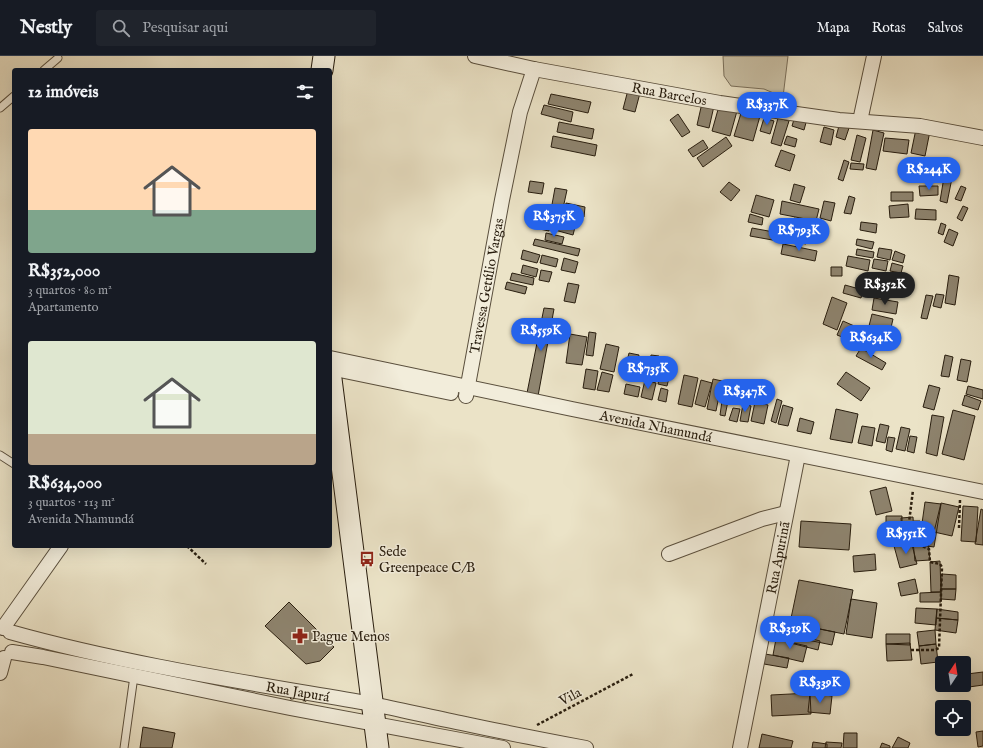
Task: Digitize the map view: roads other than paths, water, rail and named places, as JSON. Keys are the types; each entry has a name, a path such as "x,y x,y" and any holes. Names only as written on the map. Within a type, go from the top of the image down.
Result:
{"main road":[{"path":"322,68 324,56"},
{"path":"332,391 378,748"}],"street":[{"name":"Rua Barcelos","path":"475,56 534,69 720,103 815,117 920,126 983,138"},
{"path":"860,121 874,56"},
{"name":"Travessa Getúlio Vargas","path":"467,391 520,112 534,69"},
{"name":"Avenida Nhamundá","path":"332,358 467,391 797,459 913,486 983,500"},
{"name":"Avenida Nhamundá","path":"332,376 467,391"},
{"name":"Avenida Nhamundá","path":"797,459 983,492"},
{"name":"Rua Apurinã","path":"740,748 797,459"},
{"path":"669,554 762,519 786,513"},
{"path":"0,673 5,656 14,642 4,630 60,548"},
{"name":"Rua Japurá","path":"4,630 69,648 280,689 503,748"},
{"name":"Rua Japurá","path":"5,656 43,657 290,708 374,714 586,748"}],"lane":[{"path":"46,68 58,58"},
{"path":"0,108 12,98"},
{"path":"0,455 12,463"},
{"path":"124,748 134,676"}],"place":[{"name":"Sede Greenpeace C/B","path":"367,559"},
{"name":"Pague Menos","path":"300,636"}]}
